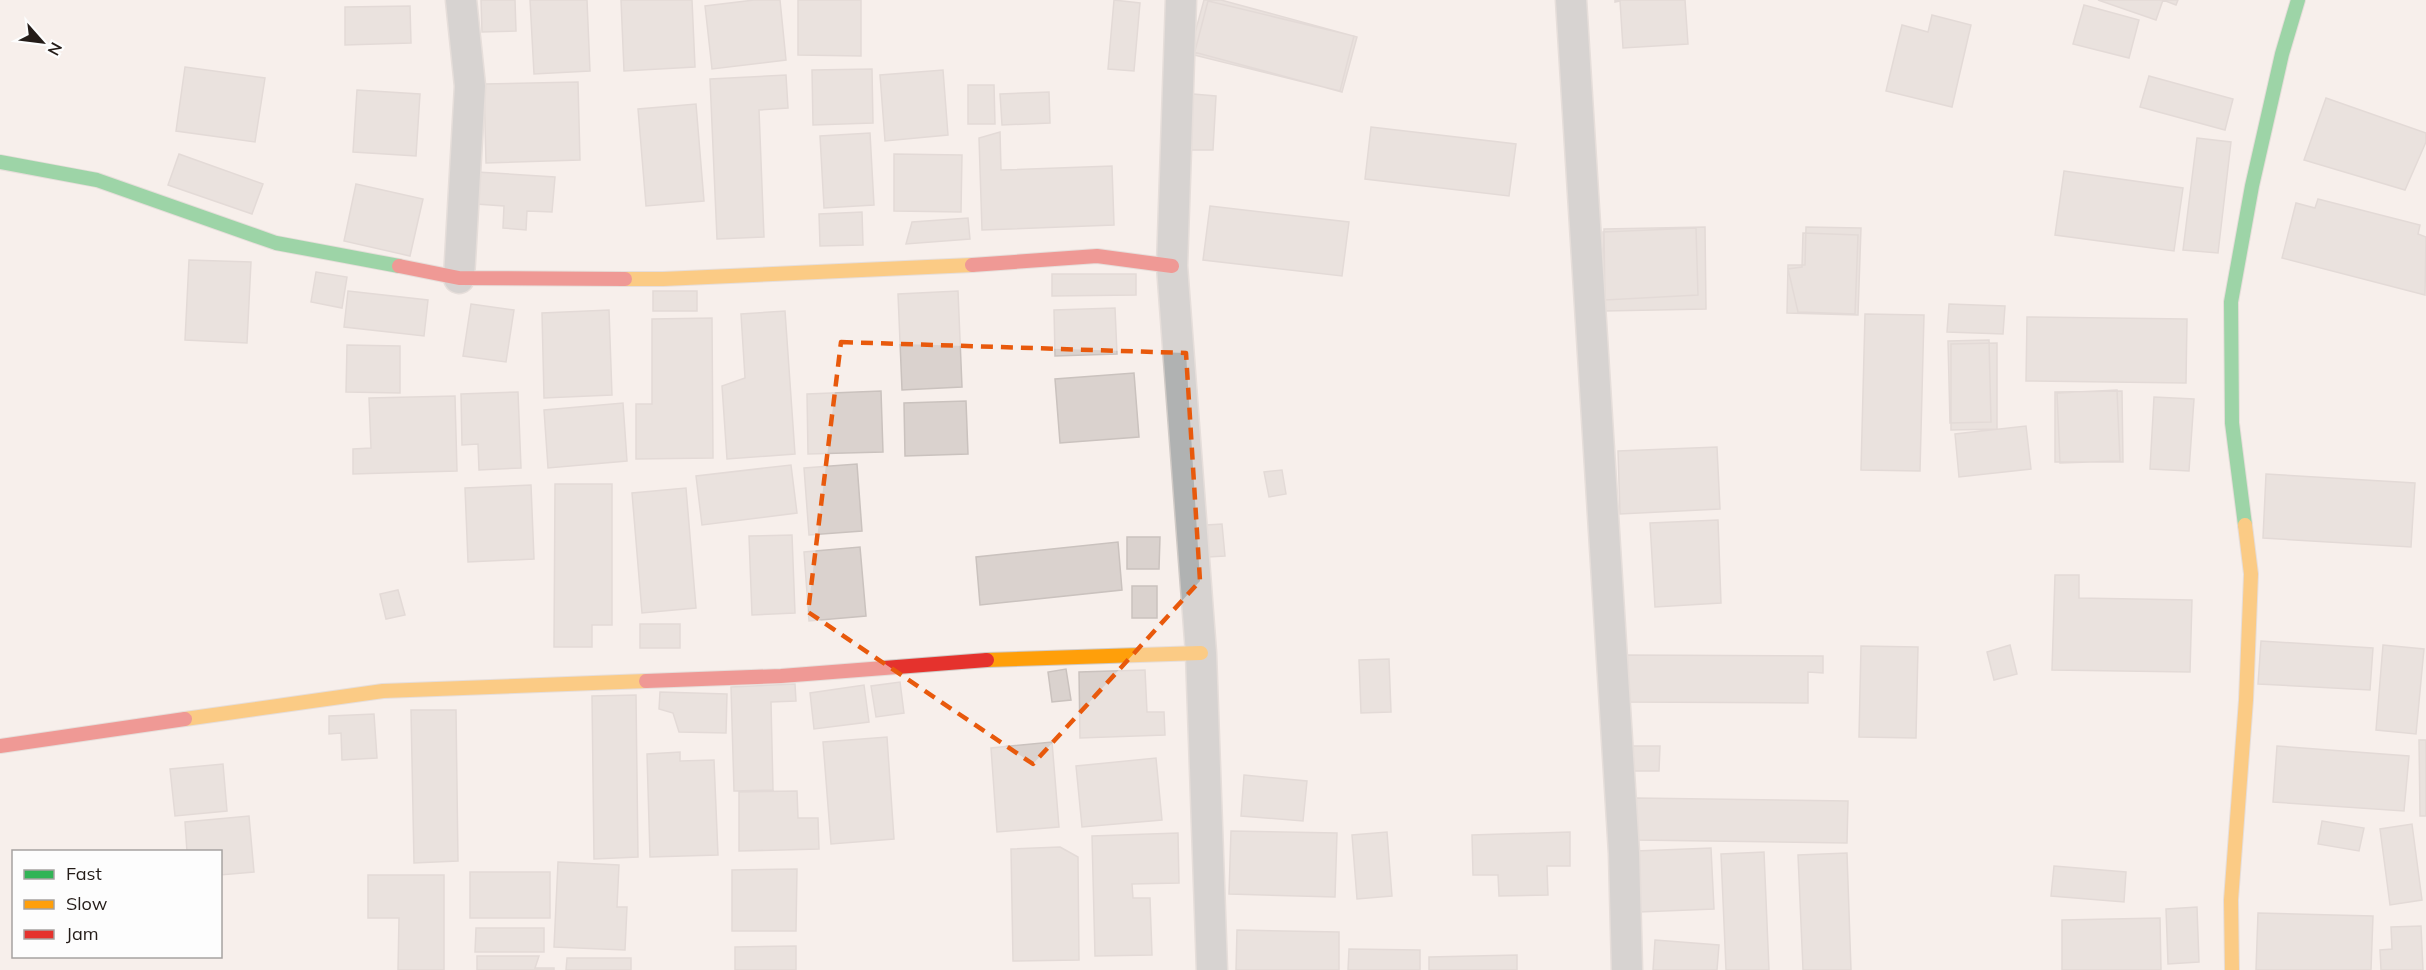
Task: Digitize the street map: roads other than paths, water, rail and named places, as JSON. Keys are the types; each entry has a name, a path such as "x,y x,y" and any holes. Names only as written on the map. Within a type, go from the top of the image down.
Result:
{"street":[{"path":"459,278 470,86 461,0"},
{"path":"1181,0 1172,266 1201,653 1212,970"},
{"path":"1571,0 1624,853 1627,970"},
{"path":"2232,970 2231,900 2246,700 2251,574 2232,423 2231,302 2252,186 2282,54 2298,0"},
{"path":"0,162 97,180 276,243 459,278 663,279 953,266 1097,256 1172,266"},
{"path":"0,746 383,691 781,676 1000,659 1201,653"}]}
